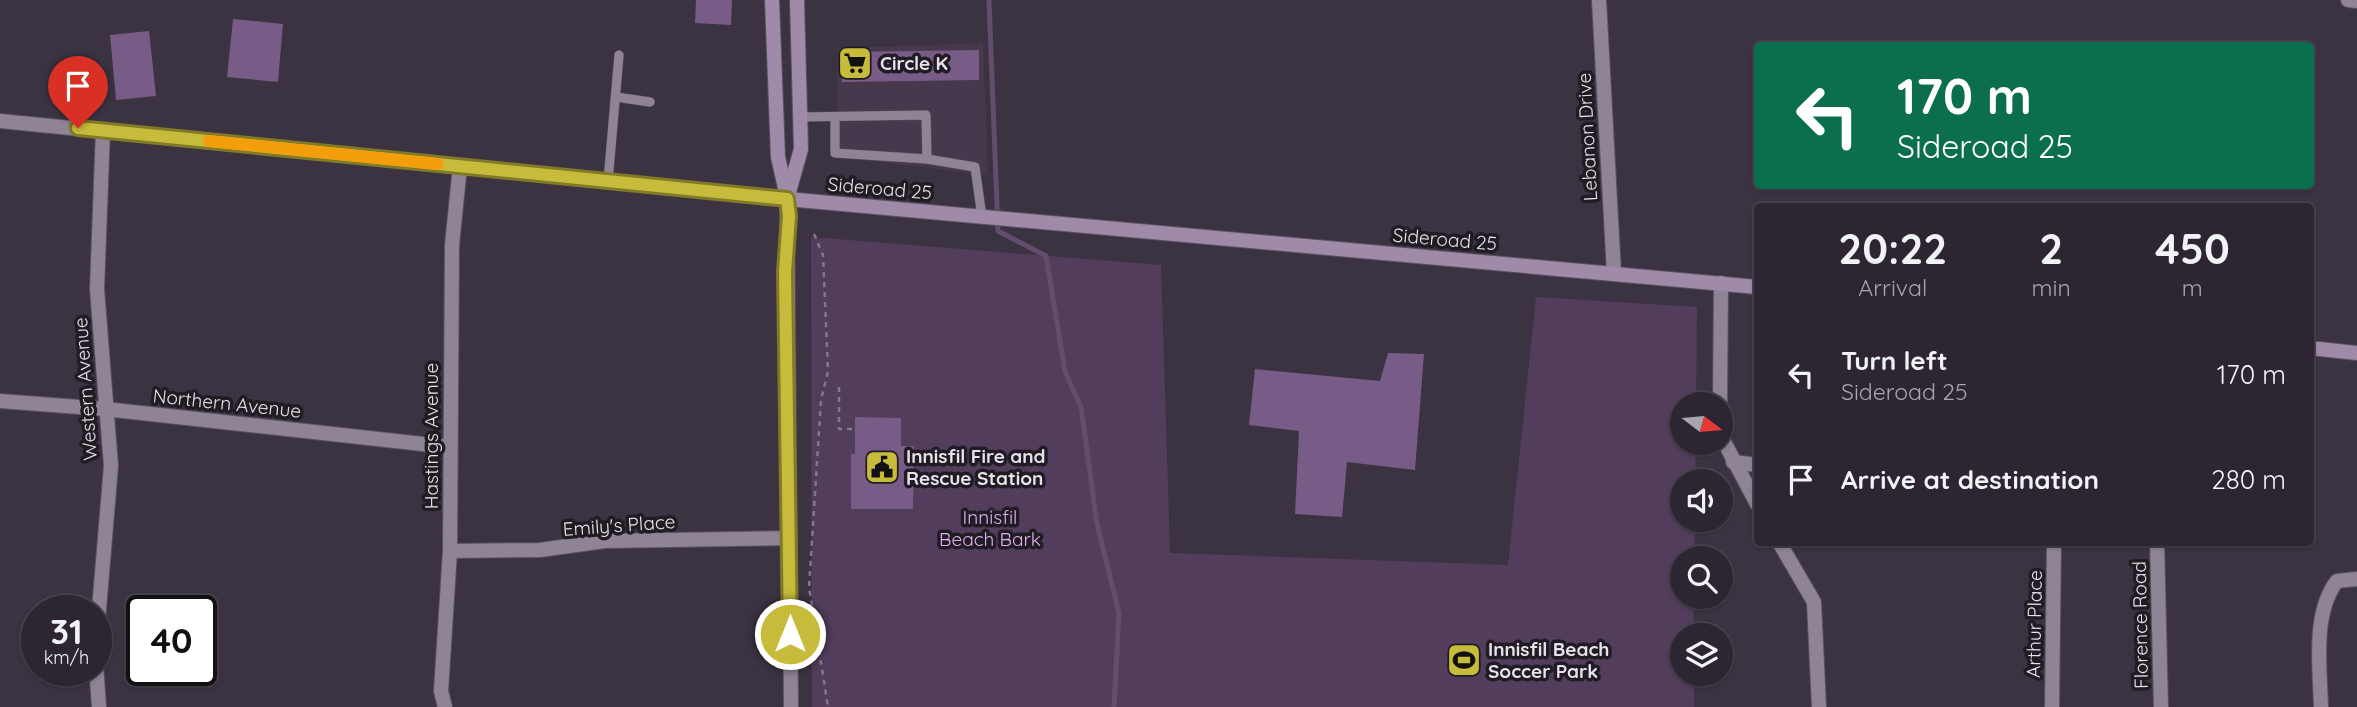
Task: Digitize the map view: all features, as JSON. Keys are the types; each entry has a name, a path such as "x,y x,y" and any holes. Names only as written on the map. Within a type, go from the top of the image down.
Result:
{"main road":[{"path":"772,0 778,157 787,199"},
{"path":"787,199 802,149 797,0"},
{"name":"Sideroad 25","path":"787,199 1754,287"},
{"path":"2314,348 2357,353"}],"street":[{"name":"Lebanon Drive","path":"1599,0 1614,273"},
{"path":"2347,0 2357,1"},
{"name":"Sideroad 25","path":"0,121 787,199"},
{"name":"Western Avenue","path":"100,595 111,466 97,289 103,130"},
{"name":"Hastings Avenue","path":"445,707 441,691 450,551 452,245 460,166"},
{"path":"787,199 789,216 785,272 791,707"},
{"path":"1720,392 1721,283"},
{"name":"Northern Avenue","path":"0,401 105,409 450,447"},
{"path":"1730,455 1754,499"},
{"path":"1733,462 1754,465"},
{"name":"Emily's Place","path":"450,551 540,550 605,541 790,538"},
{"path":"1781,546 1814,603 1819,707"},
{"name":"Arthur Place","path":"2052,707 2054,546"},
{"name":"Florence Road","path":"2157,546 2161,707"},
{"path":"2321,707 2321,631 2330,590 2336,581 2357,579"},
{"path":"98,686 99,707"}],"lane":[{"path":"608,181 620,55"},
{"path":"615,97 650,102"},
{"path":"801,117 926,116 928,159"},
{"path":"835,117 835,153 928,159 975,167 982,217"}],"path":[{"path":"814,234 823,255 828,371 821,400 809,587 828,707"},
{"path":"839,387 839,429 855,429"}],"shaded area":[{"path":"983,43 988,175 837,157 838,48"}],"green space":[{"name":"Innisfil Beach Bark","path":"811,237 1161,265 1170,553 1508,565 1536,297 1697,307 1696,392 1670,392 1670,455 1696,455 1695,469 1670,469 1670,532 1695,532 1694,546 1670,546 1670,609 1694,609 1693,623 1670,623 1670,686 1694,686 1694,707 812,707"}],"building":[{"path":"696,0 732,0 731,25 695,23"},
{"path":"233,19 283,24 278,82 227,77"},
{"path":"149,31 156,96 116,100 110,35"},
{"path":"979,50 979,80 842,82 841,52"},
{"path":"1388,353 1424,354 1415,470 1347,462 1342,517 1295,514 1299,431 1249,425 1255,369 1380,381"},
{"name":"Innisfil Fire and Rescue Station","path":"855,417 901,418 901,446 914,446 913,509 851,509 851,454 855,454"}],"waterway":[{"path":"989,0 998,231 1046,256 1065,372 1081,407 1097,524 1119,613 1114,707"}],"slow traffic":[{"path":"209,141 438,164"}],"place":[{"name":"Circle K","path":"855,63"},
{"name":"Innisfil Fire and Rescue Station","path":"882,467"},
{"name":"Innisfil Beach Soccer Park","path":"1464,660"}],"route":[{"path":"78,128 787,199 789,216 785,272 790,634"}]}
